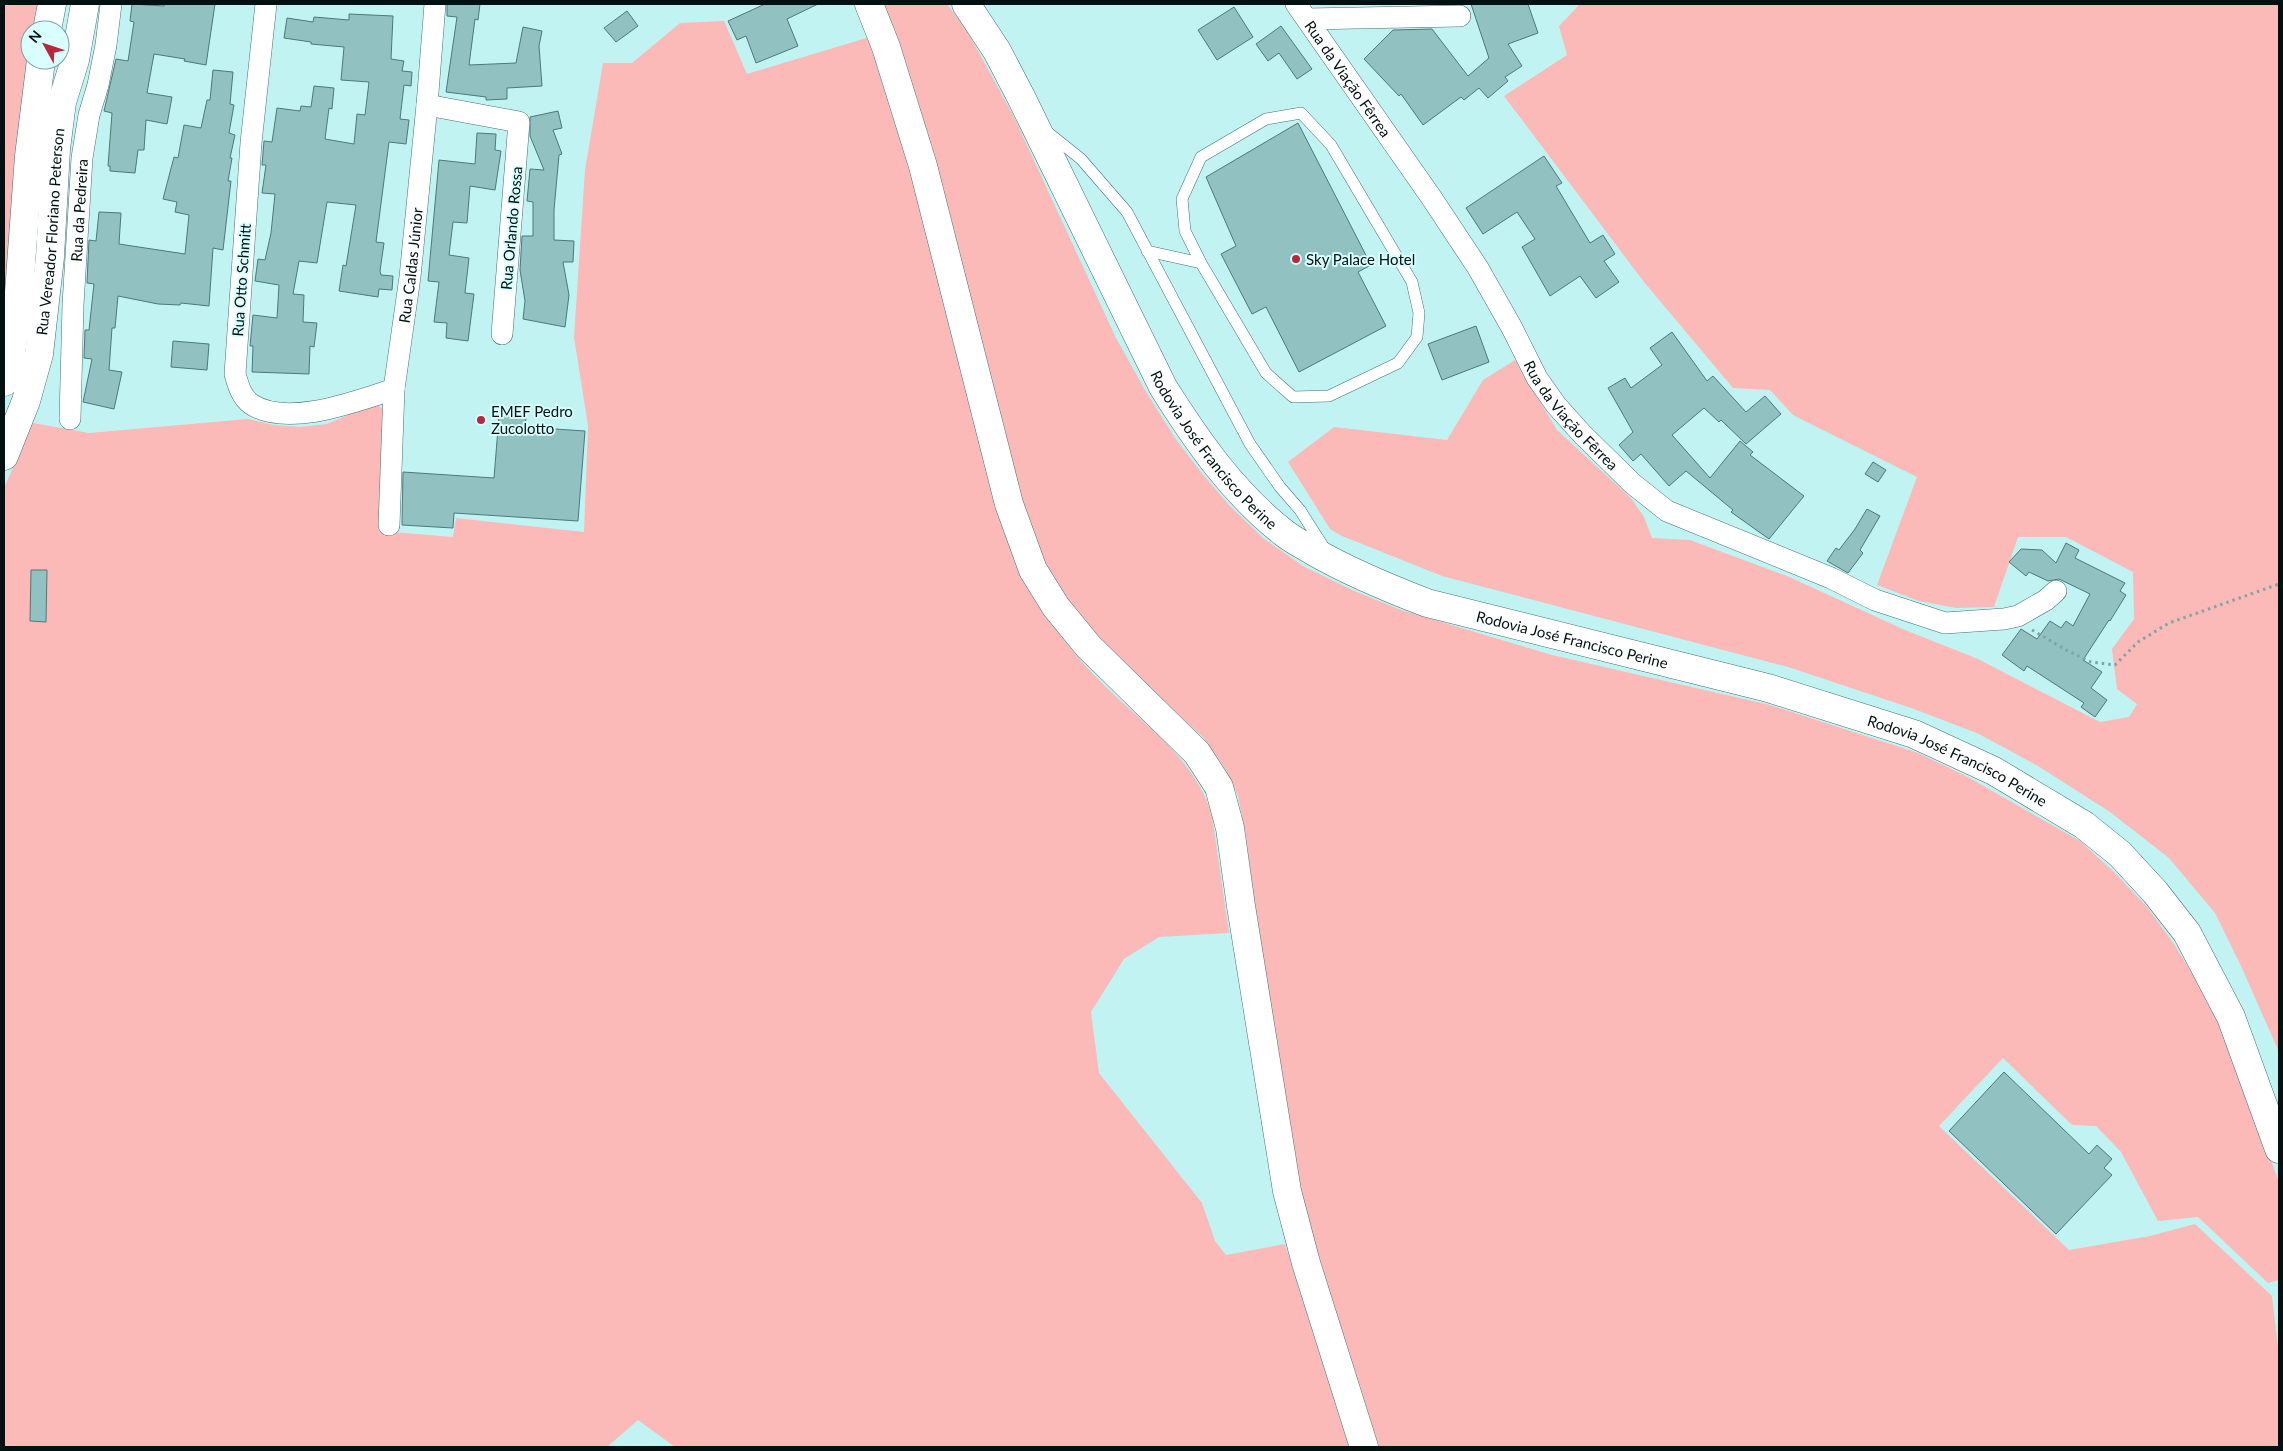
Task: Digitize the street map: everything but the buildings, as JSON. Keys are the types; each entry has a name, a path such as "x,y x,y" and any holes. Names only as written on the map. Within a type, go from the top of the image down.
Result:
{"main road":[{"path":"49,20 52,4"},
{"path":"868,4 886,47 924,166 1009,504 1033,570 1056,607 1088,646 1197,753 1219,788 1230,828 1287,1191 1306,1263 1364,1447"},
{"name":"Rodovia José Francisco Perine","path":"966,4 997,51 1163,387 1190,430 1221,471 1254,506 1285,534 1335,564 1384,587 1427,603 1768,688 1914,734 1994,771 2043,799 2084,825 2120,854 2155,892 2186,933 2231,1017 2279,1149"},
{"name":"Rua Vereador Floriano Peterson","path":"4,456 26,401 39,354 50,257 57,140 62,102 80,12"},
{"name":"Rua Vereador Floriano Peterson","path":"4,382 9,366 18,306 29,156 40,70"}],"street":[{"name":"Rua da Pedreira","path":"70,419 73,305 82,158 89,114 98,85 106,45 111,4"},
{"name":"Rua Otto Schmitt","path":"266,4 251,143 235,374 241,392 251,403 265,410 298,414 339,407 394,389"},
{"name":"Rua Caldas Júnior","path":"389,525 394,389 410,277 435,4"},
{"path":"1301,11 1460,16"},
{"name":"Rua da Viação Fêrrea","path":"1301,11 1431,197 1478,268 1512,328 1537,378 1556,405 1582,434 1633,484 1667,511 1821,574 1875,600 1945,624 2004,619 2031,610 2056,591"},
{"path":"80,12 106,45"},
{"name":"Rua Orlando Rossa","path":"427,105 519,122 502,334"}],"lane":[{"path":"1148,250 1201,263 1266,373 1293,397 1329,396 1372,377 1398,363 1417,337 1419,313 1412,282 1331,146 1301,113 1266,119 1201,157 1182,199 1185,231 1201,263"},
{"path":"1033,121 1081,159 1127,212 1250,444 1280,487 1300,510 1335,564"}],"path":[{"path":"2004,619 2041,634 2068,651 2091,662 2115,665 2138,642 2169,623 2279,584"}],"shaded area":[{"path":"4,4 38,4 36,20 20,20 20,70 29,70 4,328"},
{"path":"881,4 947,4 966,29 1013,115 1116,338 1145,390 1175,438 1200,471 1228,504 1263,538 1303,566 1352,590 1401,610 1552,655 1770,705 1918,753 1966,776 2080,841 2115,873 2147,907 2174,944 2199,985 2226,1038 2279,1182 2279,1280 2268,1283 2198,1217 2158,1221 2121,1152 2096,1126 2072,1125 2003,1058 1939,1126 2069,1250 2150,1236 2195,1224 2272,1296 2279,1356 2279,1447 1377,1447 1308,1232 1259,940 1246,836 1238,796 1226,770 1203,737 1105,648 1079,618 1044,564 1031,532"},
{"path":"1580,4 2279,4 2279,1052 2215,913 2169,858 2110,812 2038,766 1979,734 1914,709 1788,667 1442,576 1342,536 1330,529 1288,462 1334,427 1447,440 1483,380 1515,360 1557,430 1631,498 1644,517 1652,538 1690,540 1787,576 1905,630 1978,659 2100,722 2129,717 2137,704 2117,689 2112,649 2134,619 2133,572 2066,537 2018,537 1994,607 1956,608 1919,601 1877,585 1917,477 1793,415 1770,390 1733,388 1644,282 1504,96 1567,55 1559,26"},
{"path":"724,21 747,74 873,36 1035,598 1085,665 1152,729 1181,760 1194,777 1212,816 1229,933 1159,937 1124,959 1091,1012 1099,1073 1202,1203 1215,1241 1226,1255 1285,1244 1349,1447 675,1447 638,1420 607,1447 4,1447 4,488 33,423 89,433 248,419 274,425 300,427 327,424 371,405 379,406 383,409 385,418 380,531 453,537 456,518 584,532 588,426 574,337 585,170 603,63 632,63 680,23"}],"place":[{"name":"Sky Palace Hotel","path":"1296,259"},
{"name":"EMEF Pedro Zucolotto","path":"481,420"}]}
